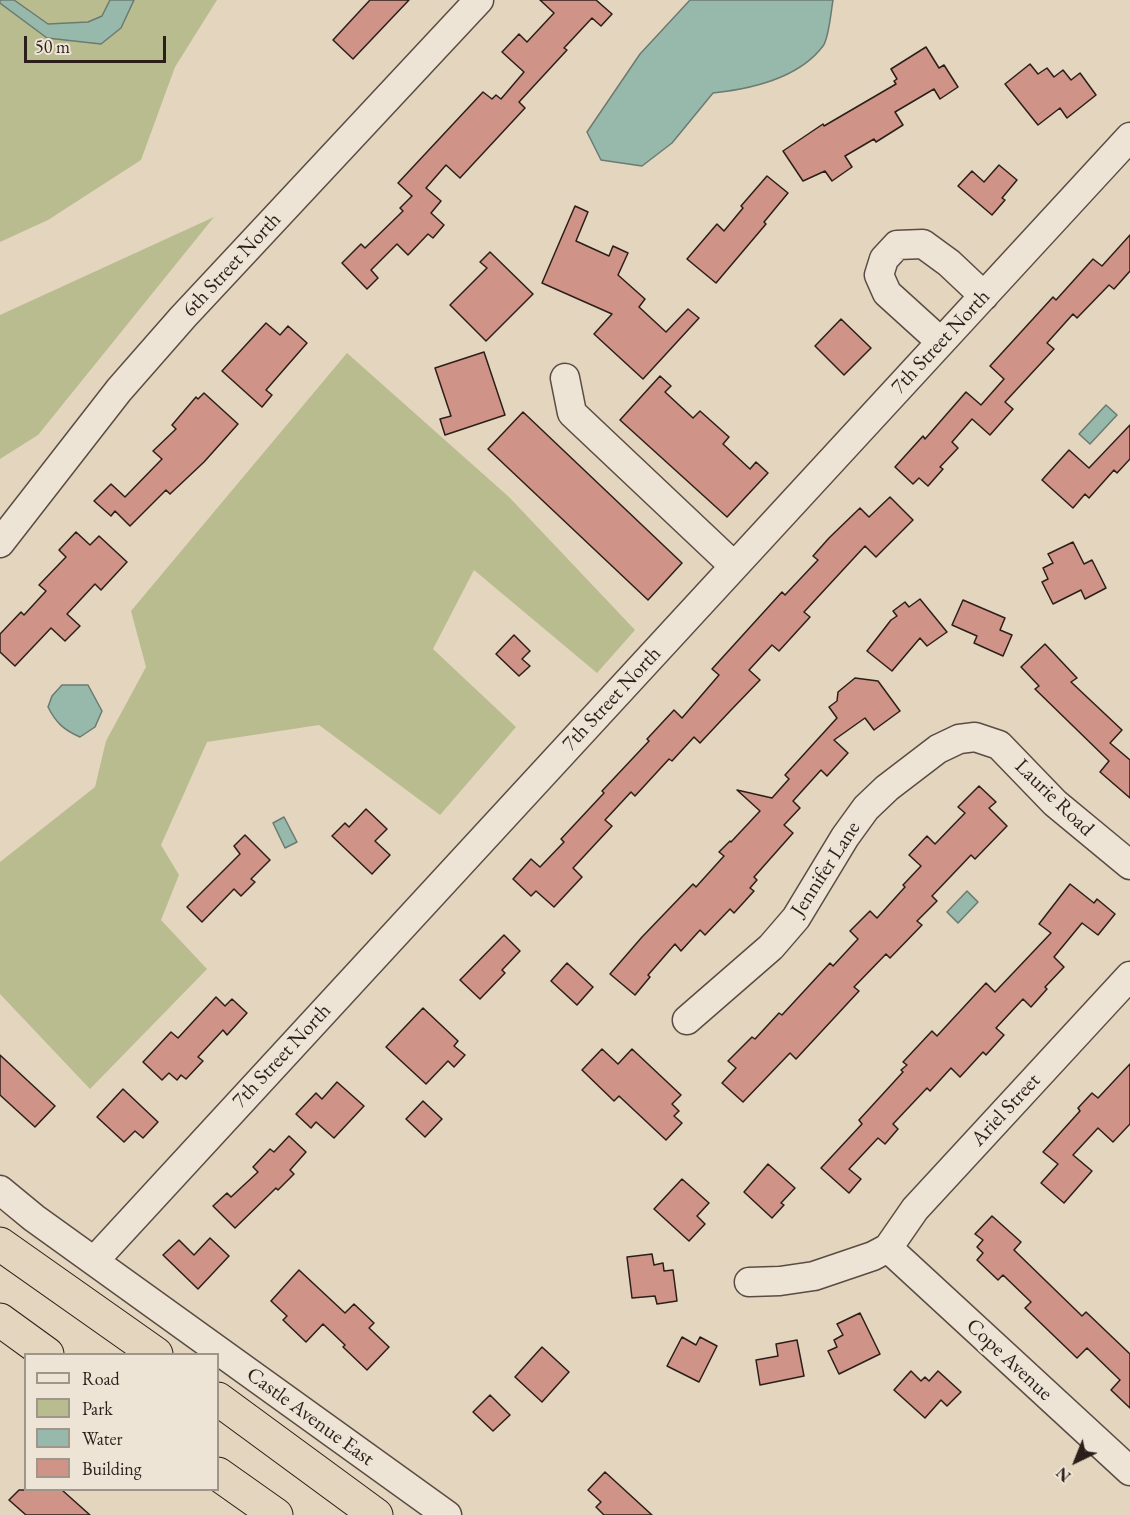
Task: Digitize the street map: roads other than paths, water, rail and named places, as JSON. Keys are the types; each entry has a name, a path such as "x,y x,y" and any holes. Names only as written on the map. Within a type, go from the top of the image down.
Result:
{"highway":[{"path":"0,1232 53,1282"},
{"path":"0,1244 155,1353"},
{"path":"3,1322 46,1353"},
{"path":"219,1400 376,1515"},
{"path":"219,1475 276,1515"}],"street":[{"name":"6th Street North","path":"0,543 119,390 183,317 479,0"},
{"name":"7th Street North","path":"94,1261 1130,137"},
{"path":"941,342 887,293 879,275 884,259 897,245 923,244 950,263 984,296"},
{"path":"566,378 572,413 734,566"},
{"name":"Laurie Road","path":"975,737 999,745 1055,803 1130,865"},
{"name":"Jennifer Lane","path":"687,1020 771,947 788,927 866,808 887,788 944,745 959,739 975,737"},
{"name":"Ariel Street","path":"888,1248 915,1209 1130,976"},
{"name":"Castle Avenue East","path":"0,1190 34,1218 447,1515"},
{"path":"749,1282 780,1281 814,1276 850,1265 888,1248"},
{"name":"Cope Avenue","path":"888,1248 1130,1471"}],"water":[{"path":"0,0 14,0 48,24 88,22 102,16 110,0 134,0 121,28 101,44 47,38 0,3"},
{"path":"690,0 833,0 825,42 813,57 801,66 788,74 758,85 713,93 672,143 642,166 601,160 587,132 640,54"},
{"path":"1106,405 1117,415 1090,444 1079,434"},
{"path":"62,685 88,685 102,711 95,727 80,737 61,725 48,707 52,696"},
{"path":"284,817 297,842 285,848 273,823"},
{"path":"967,891 978,902 958,923 947,912"}]}
